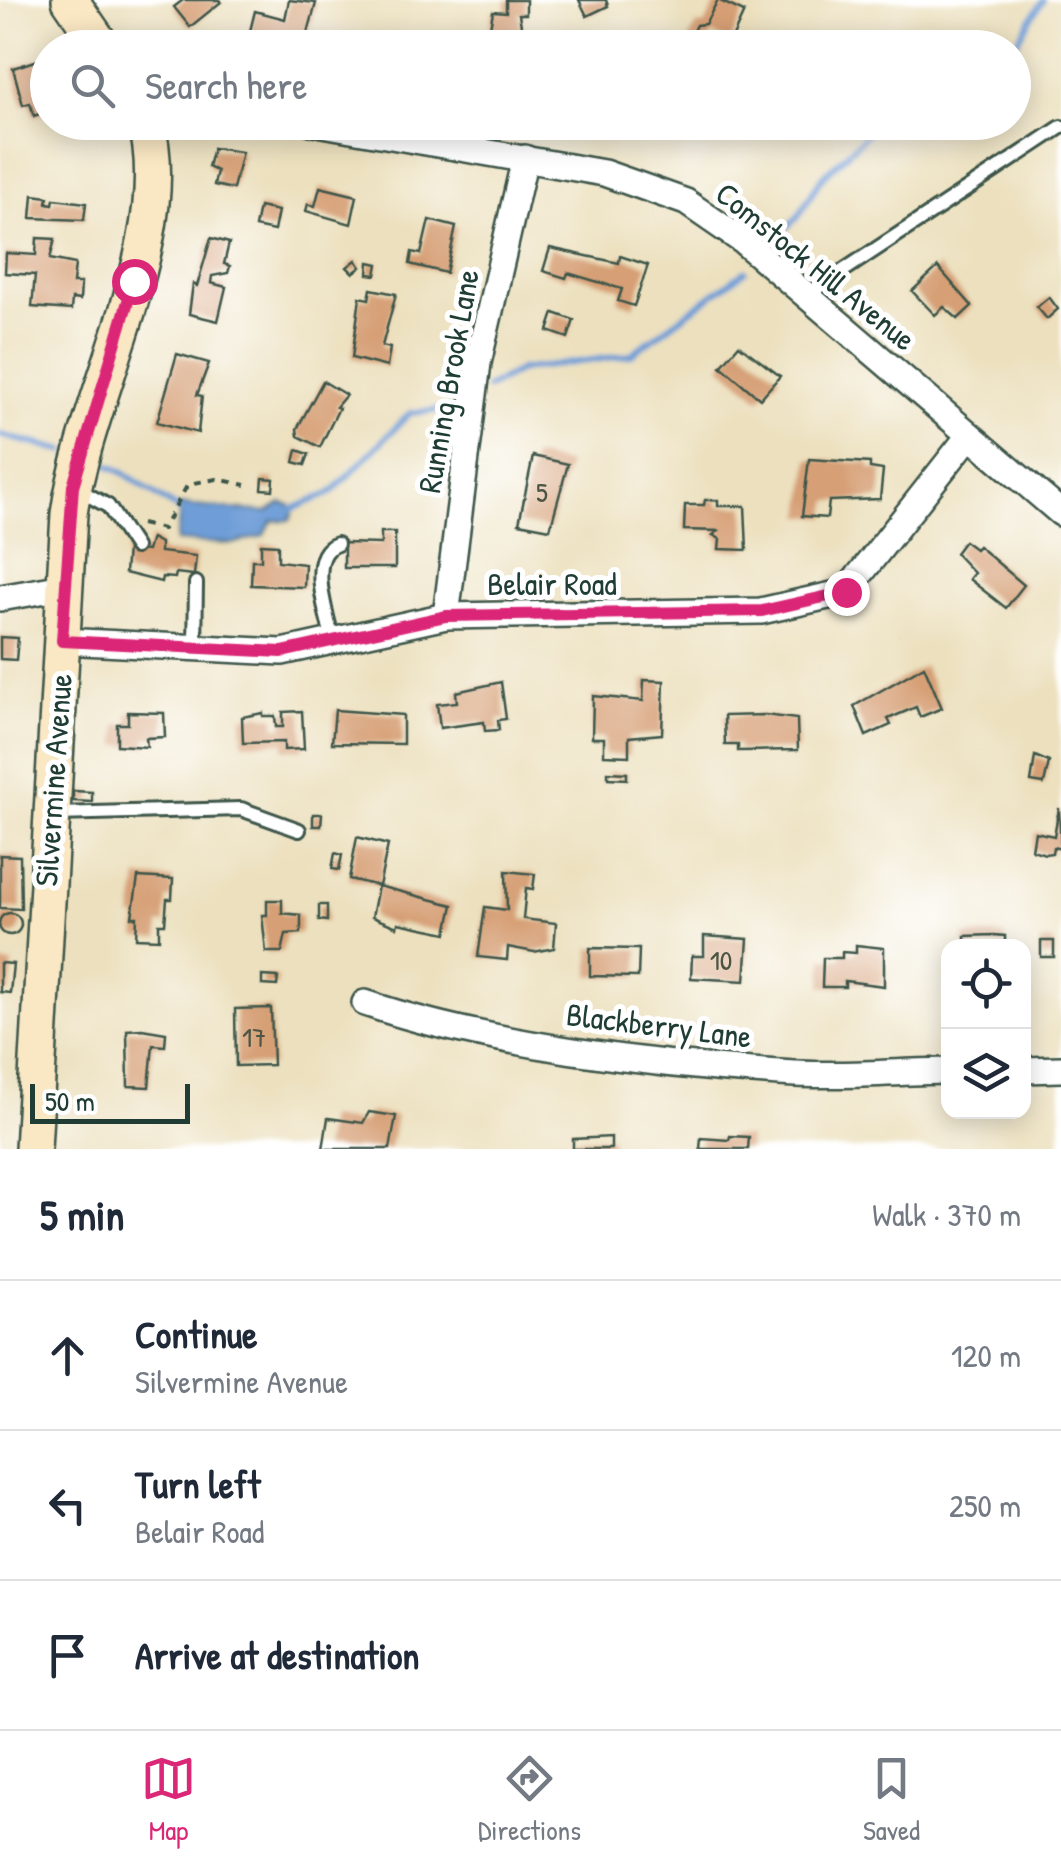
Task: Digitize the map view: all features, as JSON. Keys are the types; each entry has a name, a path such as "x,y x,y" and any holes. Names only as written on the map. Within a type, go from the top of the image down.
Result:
{"street":[{"path":"70,0 91,30"},
{"name":"Silvermine Avenue","path":"33,1149 49,813 73,486 146,230 152,158 149,140"},
{"name":"Comstock Hill Avenue","path":"418,140 604,173 686,202 744,242 1061,513"},
{"name":"Running Brook Lane","path":"446,616 478,363 525,158"},
{"name":"Belair Road","path":"62,641 195,651 282,652 446,616 762,611 846,592 968,436"},
{"path":"0,598 64,587"},
{"name":"Blackberry Lane","path":"365,1003 425,1024 636,1057 782,1074 941,1071"},
{"path":"1031,1070 1061,1070"}],"lane":[{"path":"805,296 1061,127"},
{"path":"73,486 108,506 135,547"},
{"path":"333,641 320,572 324,554 337,544"},
{"path":"195,651 196,583"},
{"path":"49,813 241,809 299,830"}],"path":[{"path":"122,527 142,524 163,529 174,517 188,484 217,479 246,485"}],"water":[{"path":"281,503 290,505 293,515 289,520 272,521 263,536 232,544 176,541 181,505 267,512"}],"building":[{"path":"183,0 221,2 190,27 174,7"},
{"path":"289,0 316,3 309,30 250,30 255,11 285,19"},
{"path":"506,0 526,0 526,14 519,14 522,30 490,30 493,11 506,12"},
{"path":"579,0 606,0 608,6 587,16"},
{"path":"718,0 744,12 736,30 694,30 696,25 705,24"},
{"path":"30,63 30,103 23,105 13,68"},
{"path":"213,148 242,152 233,189 214,185 217,171 208,167"},
{"path":"320,187 357,196 351,224 306,211 308,204 315,206"},
{"path":"33,195 48,197 47,203 53,204 54,199 86,203 84,220 31,218"},
{"path":"259,207 278,211 274,231 255,227"},
{"path":"429,220 456,227 446,273 410,264 412,252 421,254"},
{"path":"37,238 55,239 50,259 75,264 73,283 81,283 80,300 72,299 71,310 32,307 35,275 5,273 6,253 36,255"},
{"path":"211,238 229,243 224,264 230,266 228,273 212,276 211,283 226,287 218,321 189,314 193,284 197,286"},
{"path":"550,248 619,263 620,256 648,265 634,306 618,301 622,289 568,273 566,278 543,271"},
{"path":"356,260 361,267 353,273 347,267"},
{"path":"369,262 378,264 376,275 368,274"},
{"path":"938,267 972,306 958,319 944,307 935,315 912,291"},
{"path":"371,289 396,294 382,346 390,348 387,367 352,358 360,297 369,299"},
{"path":"1049,297 1058,309 1047,319 1037,307"},
{"path":"554,313 574,320 568,338 548,331"},
{"path":"739,345 780,376 760,399 721,366"},
{"path":"177,354 209,363 197,395 202,396 198,433 157,422"},
{"path":"323,381 346,395 336,407 339,408 320,447 298,436 297,429"},
{"path":"297,450 309,454 305,465 294,462"},
{"path":"533,456 568,464 550,529 519,523"},
{"path":"809,459 870,463 870,468 883,470 880,499 829,501 827,518 802,516"},
{"path":"263,478 274,479 273,490 262,489"},
{"path":"705,500 718,500 718,506 745,506 747,550 719,549 720,539 713,535 718,531 684,530 685,505 704,505"},
{"path":"381,532 395,532 395,568 344,568 344,543 381,544"},
{"path":"151,538 160,543 160,552 196,556 194,575 176,573 175,578 162,577 161,582 125,573 127,549 147,551"},
{"path":"964,541 975,549 978,546 1024,585 1006,608 969,579 974,573 955,553"},
{"path":"261,544 278,545 278,561 305,564 304,587 251,585 252,560 261,560"},
{"path":"0,637 18,638 16,660 0,659"},
{"path":"924,666 942,708 920,717 916,707 888,719 891,725 866,736 854,706"},
{"path":"644,680 664,681 662,734 629,737 629,756 604,755 604,738 592,738 593,696 643,701"},
{"path":"501,682 506,719 498,720 499,730 485,731 484,722 440,728 437,704 457,702 456,692"},
{"path":"335,710 403,715 403,744 332,743"},
{"path":"302,711 304,749 284,750 284,742 243,743 242,717 263,713 275,716 276,727 283,727 283,712"},
{"path":"128,712 164,713 165,737 146,738 147,747 117,745 117,724 128,724"},
{"path":"724,716 797,719 798,750 738,751 738,745 725,745"},
{"path":"1035,756 1049,762 1044,784 1031,782"},
{"path":"608,772 627,773 627,779 608,778"},
{"path":"73,791 92,792 92,802 73,801"},
{"path":"1059,808 1061,849 1053,847 1052,853 1045,854 1032,850 1035,832 1054,836"},
{"path":"313,814 322,814 321,826 313,826"},
{"path":"357,837 388,845 379,886 349,879"},
{"path":"335,853 342,855 339,870 332,869"},
{"path":"0,855 20,856 21,909 0,908"},
{"path":"506,871 535,874 533,889 526,888 523,919 556,923 554,948 534,952 508,947 507,960 478,957 485,907 507,910"},
{"path":"138,877 173,879 172,899 167,899 159,939 136,938 137,917 132,917"},
{"path":"378,886 453,905 447,933 398,923 397,927 372,917"},
{"path":"267,900 282,900 282,913 301,915 301,933 286,934 282,952 266,952 262,915 267,915"},
{"path":"319,905 327,905 327,921 319,920"},
{"path":"6,913 14,913 21,924 14,935 6,935 -1,928 -1,920"},
{"path":"994,935 1005,939 965,939"},
{"path":"704,936 748,939 745,981 691,978 692,956 704,956"},
{"path":"1041,941 1054,941 1054,957 1041,957"},
{"path":"856,945 884,948 884,986 845,981 845,987 822,987 823,958 842,958 842,952 856,953"},
{"path":"590,948 639,949 638,977 590,976"},
{"path":"0,963 13,964 10,993 0,992"},
{"path":"262,976 278,977 277,986 262,985"},
{"path":"271,1008 273,1065 236,1066 235,1009"},
{"path":"127,1030 166,1033 165,1046 153,1045 149,1087 128,1086"},
{"path":"369,1112 396,1116 390,1149 323,1149 328,1118 363,1123"},
{"path":"730,1136 749,1137 748,1149 700,1149 701,1138 729,1140"},
{"path":"611,1137 611,1149 573,1149 573,1139"}],"waterway":[{"path":"1024,30 1043,0"},
{"path":"776,236 798,217 820,180 861,140"},
{"path":"487,388 520,370 630,355 745,271"},
{"path":"285,512 331,493 410,413 450,409"},
{"path":"0,435 64,451"},
{"path":"93,458 187,514"}],"route":[{"path":"134,281 73,486 66,540 62,641 195,651 282,652 446,616 650,616 762,611 846,592"}]}
